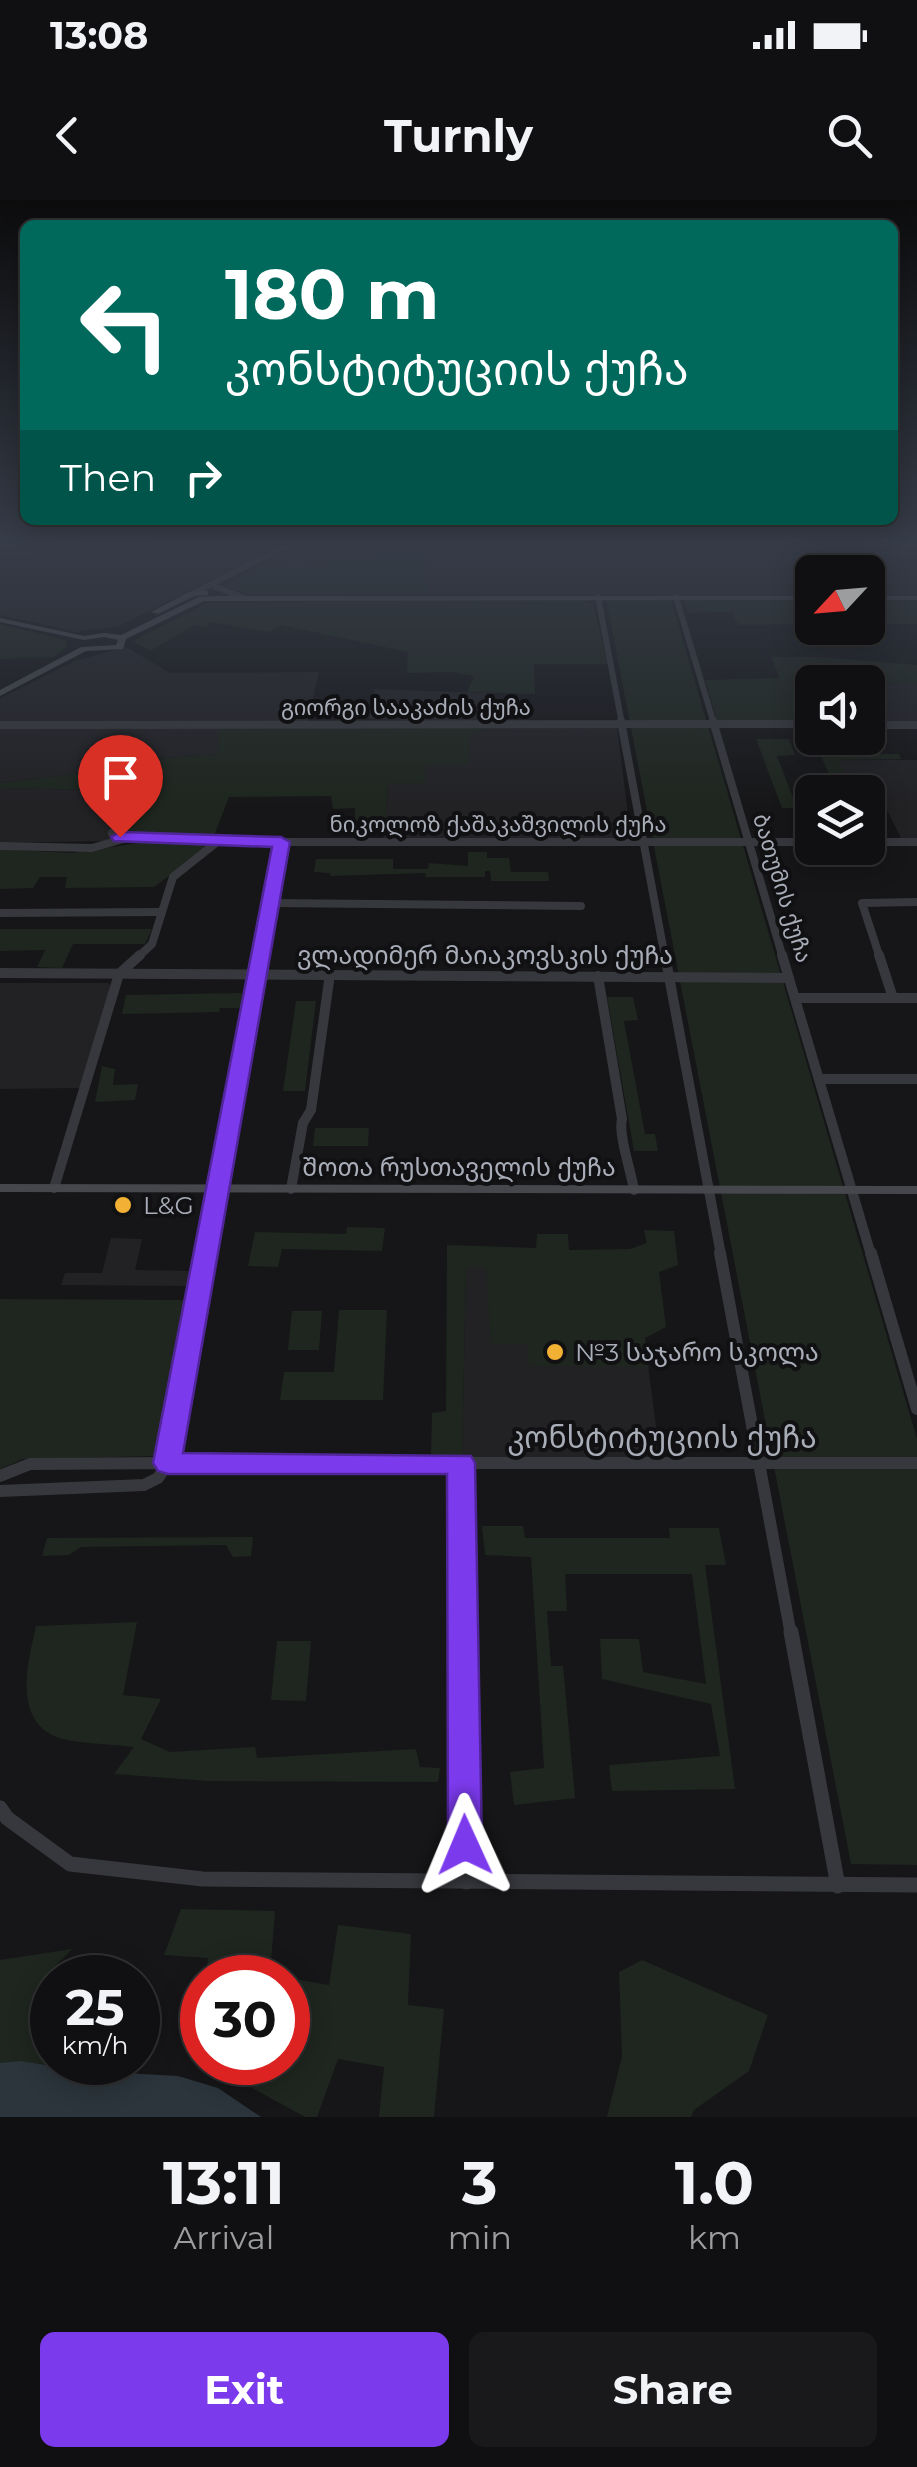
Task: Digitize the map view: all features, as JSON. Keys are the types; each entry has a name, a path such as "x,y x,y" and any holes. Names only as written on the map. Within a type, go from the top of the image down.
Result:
{"street":[{"path":"30,628 114,649 124,644 122,638"},
{"path":"0,693 84,644 123,628"},
{"path":"110,635 122,638 140,628"},
{"path":"604,628 838,1886"},
{"name":"ბათუმის ქუჩა","path":"685,628 917,1409"},
{"name":"გიორგი სააკაძის ქუჩა","path":"0,725 795,724"},
{"path":"885,725 917,725"},
{"name":"ნიკოლოზ ქაშაკაშვილის ქუჩა","path":"112,833 124,838"},
{"name":"ნიკოლოზ ქაშაკაშვილის ქუჩა","path":"0,846 92,848 124,838 217,842 795,842"},
{"path":"54,1188 119,974 152,944 173,877 217,842"},
{"path":"0,1491 144,1486 158,1478 168,1463 281,842"},
{"path":"885,842 917,842"},
{"path":"893,998 862,903 917,902"},
{"path":"270,904 581,906"},
{"path":"0,912 162,912"},
{"name":"ვლადიმერ მაიაკოვსკის ქუჩა","path":"0,974 789,978"},
{"path":"291,1189 304,1124 312,1110 330,974"},
{"path":"598,976 622,1120 618,1130 627,1148 634,1190"},
{"path":"795,998 917,998"},
{"path":"819,1079 917,1079"},
{"name":"შოთა რუსთაველის ქუჩა","path":"0,1188 917,1190"},
{"path":"461,1463 466,1882"},
{"name":"კონსტიტუციის ქუჩა","path":"0,1476 30,1464 917,1463"},
{"path":"0,1808 7,1818 70,1864 203,1879 917,1885"}],"shaded area":[{"path":"0,628 18,628 65,640 67,647 53,657 0,659"},
{"path":"61,628 102,628 77,632"},
{"path":"157,628 188,628 150,651 133,641"},
{"path":"297,628 599,628 608,664 534,664 535,694 467,692 474,676 453,672 407,673 408,652"},
{"path":"612,628 679,628 917,1439 917,1865 851,1864"},
{"path":"126,647 170,673 319,672 308,721 221,721 217,754 83,765 84,773 0,783 0,698 75,661"},
{"path":"772,657 917,665 917,684 885,683 885,665 795,665 795,723 717,722 705,680 779,678"},
{"path":"885,684 917,684 917,723 885,723"},
{"path":"375,689 487,693 487,723 369,719"},
{"path":"219,726 490,726 471,735 468,765 425,765 425,783 388,784 385,821 355,821 355,808 333,809 331,796 229,797 214,836 125,836 139,791 0,788 0,783 83,773 82,765 217,754"},
{"path":"490,726 617,727 631,838 383,840 388,784 425,765 467,764 471,735"},
{"path":"756,739 789,739 795,755 777,756 795,808 782,808"},
{"path":"899,754 901,759 839,760 846,775 829,775 820,755"},
{"path":"838,760 917,760 917,839 901,838 885,808 885,775 845,775"},
{"path":"0,788 140,791 125,836 104,841 0,843"},
{"path":"196,841 206,848 154,887 65,888 67,877 40,877 33,888 0,889 0,849 72,853 138,843"},
{"path":"468,852 487,852 487,858 509,858 511,872 548,872 549,881 491,881 490,871 485,871 485,877 426,877 425,873 331,876 314,872 316,859 393,859 393,869 428,869 429,863 468,866"},
{"path":"0,929 152,929 145,944 73,944 62,968 37,967 45,950 0,951"},
{"path":"0,983 108,983 112,987 80,1088 0,1089"},
{"path":"242,993 240,1008 220,1008 219,1012 122,1014 126,995"},
{"path":"607,997 633,997 638,1020 624,1021 645,1134 655,1134 658,1151 634,1151"},
{"path":"296,1001 316,1001 305,1091 283,1091"},
{"path":"102,1066 115,1069 113,1085 138,1084 135,1100 95,1102"},
{"path":"315,1128 369,1128 368,1146 313,1146"},
{"path":"347,1227 385,1228 382,1251 282,1249 278,1267 248,1266 255,1232 346,1234"},
{"path":"644,1230 674,1231 678,1265 659,1272 666,1327 645,1338 649,1367 529,1366 528,1344 491,1344 486,1267 466,1267 462,1458 431,1458 432,1413 446,1411 447,1245 536,1248 537,1234 568,1234 569,1250 630,1249 647,1243"},
{"path":"111,1238 142,1239 135,1270 191,1271 187,1286 61,1285 65,1273 102,1273"},
{"name":"№3 საჯარო სკოლა","path":"635,1263 660,1458 462,1458 466,1267"},
{"path":"0,1299 190,1300 154,1456 23,1459 0,1469"},
{"path":"339,1310 387,1310 383,1400 280,1400 284,1372 334,1372"},
{"path":"292,1311 322,1311 319,1350 288,1350"},
{"path":"482,1526 523,1526 525,1538 670,1538 669,1528 719,1528 726,1565 705,1565 735,1789 612,1791 609,1765 720,1756 711,1704 602,1679 600,1639 639,1639 643,1672 706,1684 692,1574 565,1574 567,1611 547,1611 551,1666 563,1666 575,1798 514,1805 510,1772 544,1768 531,1557 485,1555"},
{"path":"253,1537 251,1556 233,1557 226,1545 81,1547 69,1555 42,1556 47,1538"},
{"path":"137,1622 123,1695 161,1699 141,1739 170,1752 255,1747 257,1758 416,1749 420,1767 440,1768 438,1782 208,1781 114,1774 134,1747 62,1739 41,1727 28,1701 28,1670 36,1626"},
{"path":"277,1641 311,1641 306,1701 271,1700"},
{"path":"181,1909 275,1911 272,1955 164,1955"},
{"path":"338,1925 411,1934 408,2005 444,2009 434,2117 379,2117 384,2067 338,2059 317,2117 305,2117 247,2085 310,2085 310,1982 329,1985"},
{"path":"72,1949 66,1955 33,1955"},
{"path":"30,1955 30,2064 0,2063 0,1960"},
{"path":"642,1960 768,2015 749,2071 694,2110 691,2117 607,2117 622,2057 619,1972"},
{"path":"30,2062 30,2085 160,2085 160,2075 178,2076 180,2085 218,2088 261,2117 0,2117 0,2063"}],"place":[{"name":"L&G","path":"123,1205"},
{"name":"№3 საჯარო სკოლა","path":"555,1352"}],"route":[{"path":"120,837 281,842 168,1463 461,1463 465,1845"}]}
